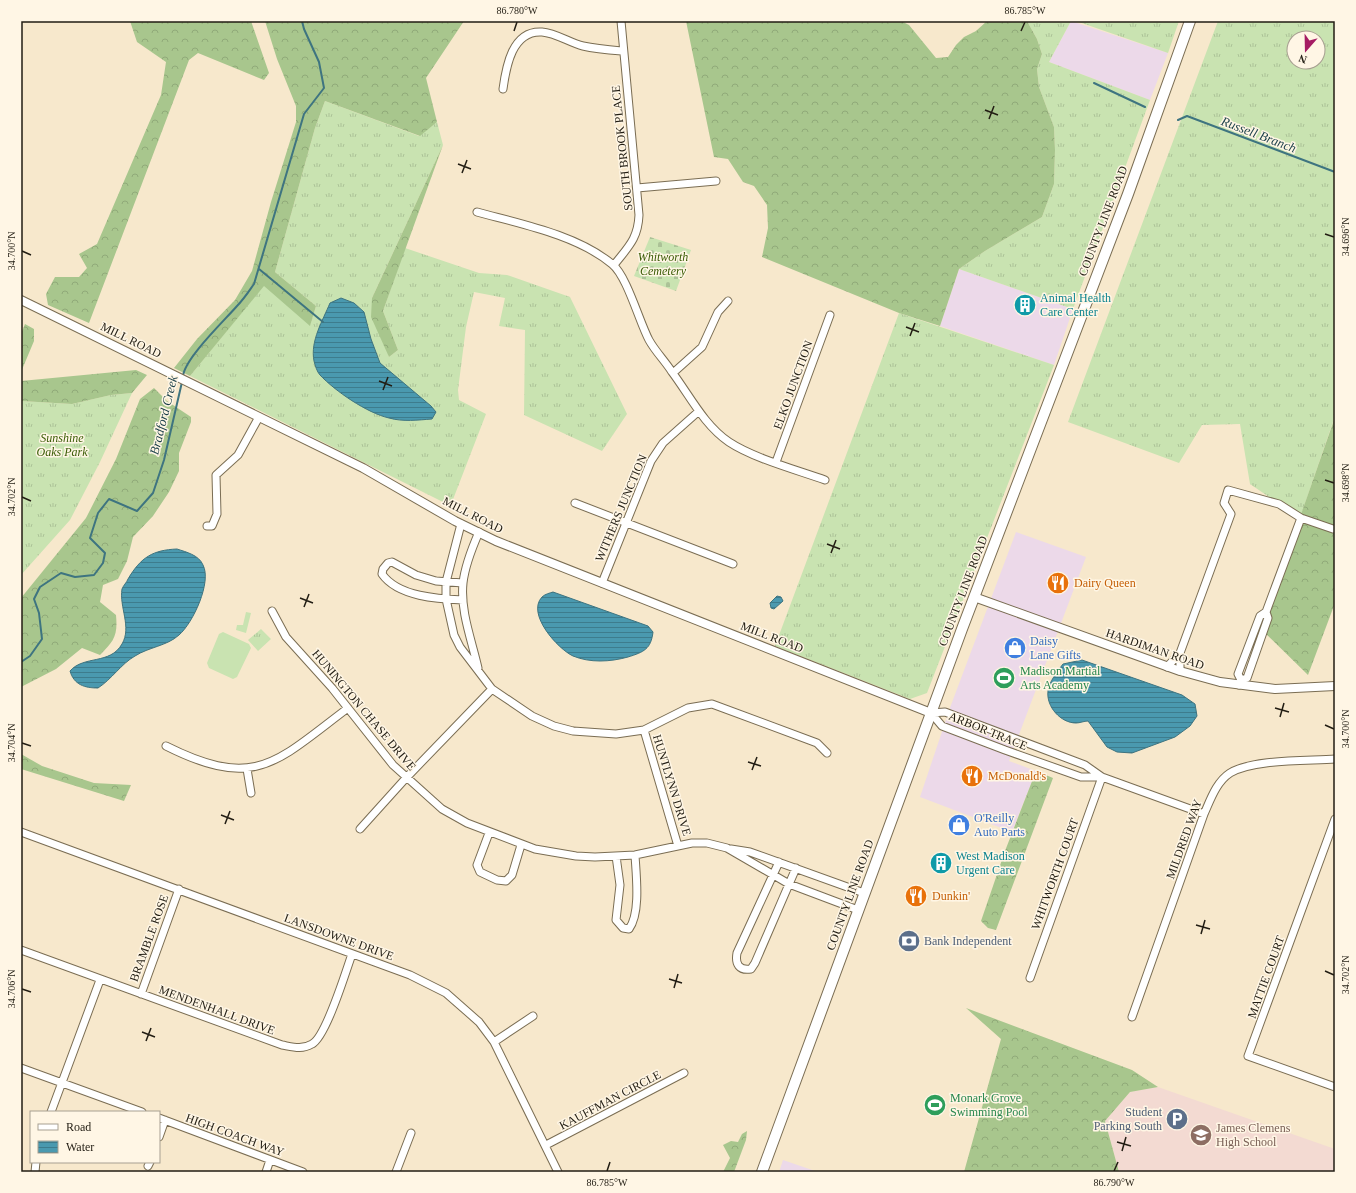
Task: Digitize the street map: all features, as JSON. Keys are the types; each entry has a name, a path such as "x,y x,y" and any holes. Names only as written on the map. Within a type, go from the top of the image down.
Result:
{"main road":[{"name":"COUNTY LINE ROAD","path":"762,1172 974,597 1126,200 1190,21"}],"street":[{"name":"SOUTH BROOK PLACE","path":"614,265 634,241 638,228 639,215 621,21"},
{"path":"503,89 512,51 517,43 533,33 543,32 583,46 623,51"},
{"path":"637,188 716,181"},
{"path":"477,212 534,227 574,242 595,252 614,265 625,283 650,341 699,412 712,428 730,442 776,462 825,480"},
{"name":"MILL ROAD","path":"21,300 363,468 461,524 544,561 931,713"},
{"path":"673,373 702,347 718,312 728,301"},
{"name":"ELKO JUNCTION","path":"776,462 830,315"},
{"name":"WITHERS JUNCTION","path":"602,583 646,471 658,450 670,437 699,412"},
{"path":"207,526 212,526 217,514 216,475 238,455 259,417"},
{"path":"1180,671 1180,653 1231,514 1224,503 1228,490 1278,504 1301,518 1333,530"},
{"path":"575,503 733,564"},
{"path":"1240,682 1247,678 1268,618 1266,612 1301,518"},
{"path":"461,524 446,582 446,599 454,635 460,647 492,689 526,712 554,726 591,733 616,734 644,730 688,708 712,704 816,744 827,753"},
{"path":"479,532 467,566 463,583 463,600 479,670"},
{"path":"463,583 446,582 416,575 392,562 388,563 382,569 382,574 385,578 403,590 423,596 463,600"},
{"name":"HARDIMAN ROAD","path":"974,597 1168,667 1220,682 1240,682 1275,689 1335,686"},
{"name":"HUNINGTON CHASE DRIVE","path":"272,611 286,637 332,688 375,744 406,778 442,809 467,823 522,845 576,856 635,855 692,843 707,843 727,848 789,884 858,910"},
{"path":"1168,667 1180,653"},
{"path":"360,829 406,778 492,689"},
{"path":"166,746 184,755 216,766 231,769 247,769 262,766 278,760 348,708"},
{"name":"ARBOR TRACE","path":"931,713 945,712 1085,765 1102,777 1204,814"},
{"name":"ARBOR TRACE","path":"931,713 942,726 1005,750 1081,777 1102,777"},
{"name":"HUNTLYNN DRIVE","path":"644,730 678,846"},
{"name":"MILDRED WAY","path":"1132,1017 1204,814 1218,785 1229,774 1241,768 1256,764 1335,759"},
{"path":"247,769 251,793"},
{"name":"WHITWORTH COURT","path":"1030,978 1102,777"},
{"name":"MATTIE COURT","path":"1335,819 1248,1056 1335,1087"},
{"name":"LANSDOWNE DRIVE","path":"21,832 410,975 446,993 479,1022 494,1042 558,1172"},
{"path":"489,833 477,865 480,872 497,880 506,881 512,875 522,845"},
{"path":"727,848 750,852 864,893"},
{"path":"616,856 620,885 616,920 622,928 628,929 632,924 637,890 635,855"},
{"path":"779,862 737,953 735,961 742,969 750,968 755,964 796,868"},
{"name":"BRAMBLE ROSE","path":"141,994 179,889"},
{"name":"MENDENHALL DRIVE","path":"21,950 282,1045 299,1048 314,1044 325,1028 352,954"},
{"path":"51,1111 100,980"},
{"path":"494,1042 533,1016"},
{"path":"21,1068 139,1111"},
{"name":"KAUFFMAN CIRCLE","path":"546,1145 684,1073"},
{"path":"160,1131 162,1119"},
{"name":"HIGH COACH WAY","path":"162,1119 303,1172"},
{"path":"396,1172 411,1133"},
{"path":"266,1172 270,1160"}],"shaded area":[{"path":"1071,21 1168,53 1150,100 1049,62"},
{"path":"959,269 1073,309 1054,365 940,326"},
{"path":"1016,532 1086,557 1009,761 1036,771 1012,832 920,797 951,705"},
{"name":"James Clemens High School","path":"1158,1087 1335,1149 1335,1172 1119,1172 1105,1121 1130,1092"},
{"path":"783,1160 818,1172 779,1172"}],"green space":[{"path":"130,21 251,21 269,73 264,80 198,53 189,60 89,323 48,305 46,294 55,277 79,277 87,268 79,254 97,244 161,95 166,62 137,42"},
{"path":"265,21 464,21 426,78 437,122 420,136 325,101 315,128 275,272 316,306 310,326 264,286 190,376 174,368 197,339 235,300 252,271 271,202 296,122 296,106 277,59"},
{"path":"686,21 901,21 909,25 936,58 948,57 956,45 964,37 976,31 987,21 1027,21 1037,39 1042,54 1037,69 1039,87 1054,127 1054,184 1042,217 985,251 959,269 940,326 899,313 762,257 768,228 767,205 754,186 743,182 728,159 714,157"},
{"path":"1027,21 1071,21 1049,62 1150,100 1073,309 959,269 985,251 1042,217 1054,184 1054,127 1039,87 1037,69 1042,54 1037,39"},
{"path":"1076,21 1179,21 1168,53"},
{"path":"1218,21 1335,21 1335,416 1300,518 1250,484 1240,424 1202,425 1179,463 1068,422"},
{"path":"325,101 419,136 437,122 443,145 372,298 389,357 398,350 383,311 405,248 479,273 507,275 570,297 627,414 602,451 524,415 525,330 499,326 505,298 474,292 466,327 458,390 459,400 486,414 452,502 445,503 190,376 264,285 310,325 316,306 275,272 315,128"},
{"path":"443,145 383,311 398,350 389,357 371,317 372,298"},
{"name":"Whitworth Cemetery","path":"650,237 691,250 676,291 634,276"},
{"path":"899,313 1054,365 927,693 910,699 775,646"},
{"path":"25,324 34,329 34,341 21,372 21,334"},
{"path":"136,370 147,375 132,393 111,395 72,404 21,401 21,381"},
{"path":"154,388 167,401 191,417 191,422 179,453 179,471 169,492 153,516 133,537 127,561 118,579 103,585 100,602 116,615 116,633 114,638 109,646 100,655 82,648 56,669 21,687 21,598 86,518 116,459 140,399"},
{"name":"Sunshine Oaks Park","path":"132,393 100,462 70,520 21,575 21,401 72,404 111,395"},
{"path":"1335,417 1335,603 1308,675 1261,629"},
{"path":"246,612 251,613 246,633 236,630 237,625 243,625"},
{"path":"261,629 271,639 258,651 248,640"},
{"path":"223,632 249,644 251,648 237,677 233,679 209,668 207,663 219,634"},
{"path":"21,754 42,766 94,783 131,785 124,801 21,769"},
{"path":"1036,771 1053,778 996,930 988,928 981,921 1005,851"},
{"path":"966,1008 1132,1070 1158,1087 1130,1092 1105,1121 1119,1172 964,1172 1001,1039"},
{"path":"747,1131 746,1140 734,1172 723,1172 730,1158 723,1145 731,1141 738,1142 742,1134"}],"water":[{"path":"341,298 354,303 364,312 371,339 380,363 431,406 436,412 432,419 400,420 380,415 352,401 334,388 319,374 314,363 313,353 315,338 330,303"},
{"path":"177,549 192,554 199,559 205,572 205,581 200,602 190,621 174,639 140,653 130,659 98,688 84,686 77,683 70,671 82,663 111,655 117,651 122,644 125,637 126,624 122,603 122,589 133,571 143,560 154,553"},
{"path":"553,592 648,626 653,632 648,646 646,649 638,653 614,660 593,661 573,656 552,639 541,621 538,612 538,604 542,597"},
{"path":"777,596 781,597 783,601 774,609 771,608 770,603"},
{"path":"1082,660 1182,695 1195,704 1197,716 1190,726 1175,737 1132,753 1117,752 1107,747 1088,721 1076,723 1065,720 1056,713 1049,703 1048,691 1050,684 1063,664"},
{"name":"Monark Grove Swimming Pool","path":"933,1096 938,1097 941,1103 935,1106 933,1112 929,1111 932,1106 930,1099"}],"waterway":[{"name":"Bradford Creek","path":"183,376 185,368 190,360 242,301 254,284 304,114 324,88 319,62 304,29 302,21"},
{"name":"Russell Branch","path":"1094,83 1145,107"},
{"name":"Russell Branch","path":"1178,120 1187,116 1335,172"},
{"path":"259,269 323,322"},
{"name":"Bradford Creek","path":"21,662 30,656 42,639 39,613 34,599 40,587 61,573 75,577 94,575 103,563 105,553 90,538 98,513 109,499 137,511 153,493 164,460 182,382"}],"place":[{"name":"Animal Health Care Center","path":"1025,305"},
{"name":"Dairy Queen","path":"1058,583"},
{"name":"Daisy Lane Gifts","path":"1015,648"},
{"name":"Madison Martial Arts Academy","path":"1004,678"},
{"name":"McDonald's","path":"972,776"},
{"name":"O'Reilly Auto Parts","path":"959,825"},
{"name":"West Madison Urgent Care","path":"941,863"},
{"name":"Dunkin'","path":"916,896"},
{"name":"Bank Independent","path":"909,941"},
{"name":"Monark Grove Swimming Pool","path":"935,1105"},
{"name":"Student Parking South","path":"1177,1119"},
{"name":"James Clemens High School","path":"1201,1135"}]}
